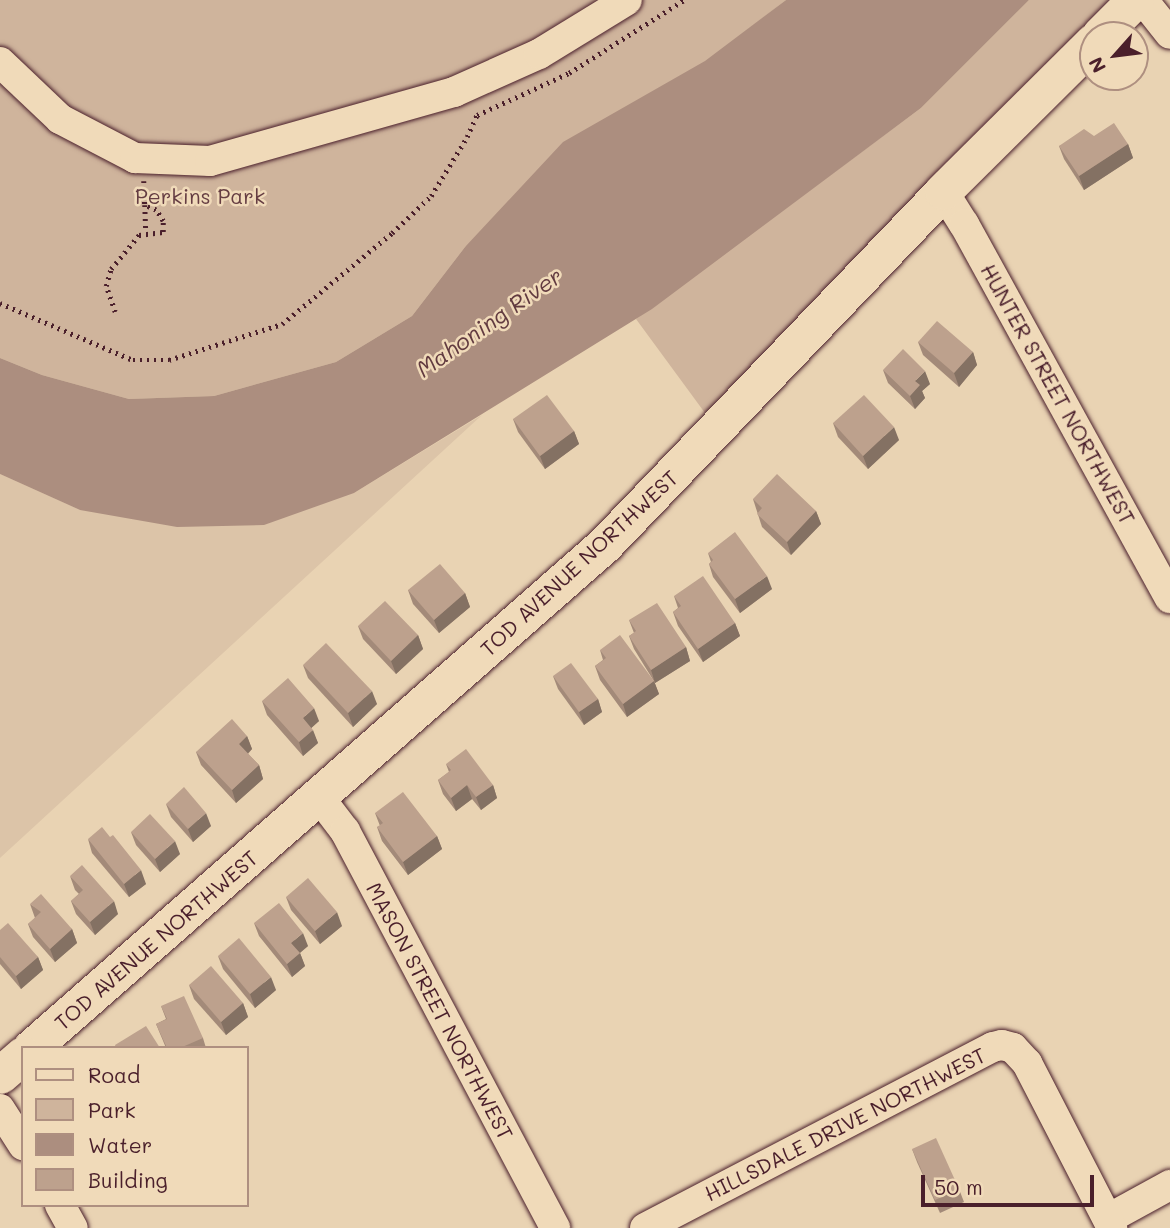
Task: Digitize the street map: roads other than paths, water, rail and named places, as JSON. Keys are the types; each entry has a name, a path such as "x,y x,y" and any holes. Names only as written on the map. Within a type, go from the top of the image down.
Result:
{"main road":[{"path":"1114,21 1135,0"},
{"name":"TOD AVENUE NORTHWEST","path":"33,1046 606,544 943,191 1079,56"},
{"path":"0,1075 21,1057"}],"street":[{"path":"0,62 60,119 135,158 210,161 454,93 539,54 627,0"},
{"path":"1143,0 1170,34"},
{"name":"HUNTER STREET NORTHWEST","path":"943,191 964,224 1170,598"},
{"name":"MASON STREET NORTHWEST","path":"319,797 345,831 555,1228"},
{"name":"HILLSDALE DRIVE NORTHWEST","path":"645,1228 993,1047 1002,1045 1013,1048 1027,1063 1110,1224"},
{"path":"0,1110 21,1141"},
{"path":"1110,1224 1170,1185"},
{"path":"61,1207 73,1228"}],"water":[{"name":"Mahoning River","path":"786,0 1029,0 921,108 652,309 354,493 264,525 177,527 80,510 0,474 0,358 42,375 129,399 214,396 336,362 412,316 465,247 563,142 705,61"}],"park label":[{"name":"Perkins Park","path":"200,196"}]}
